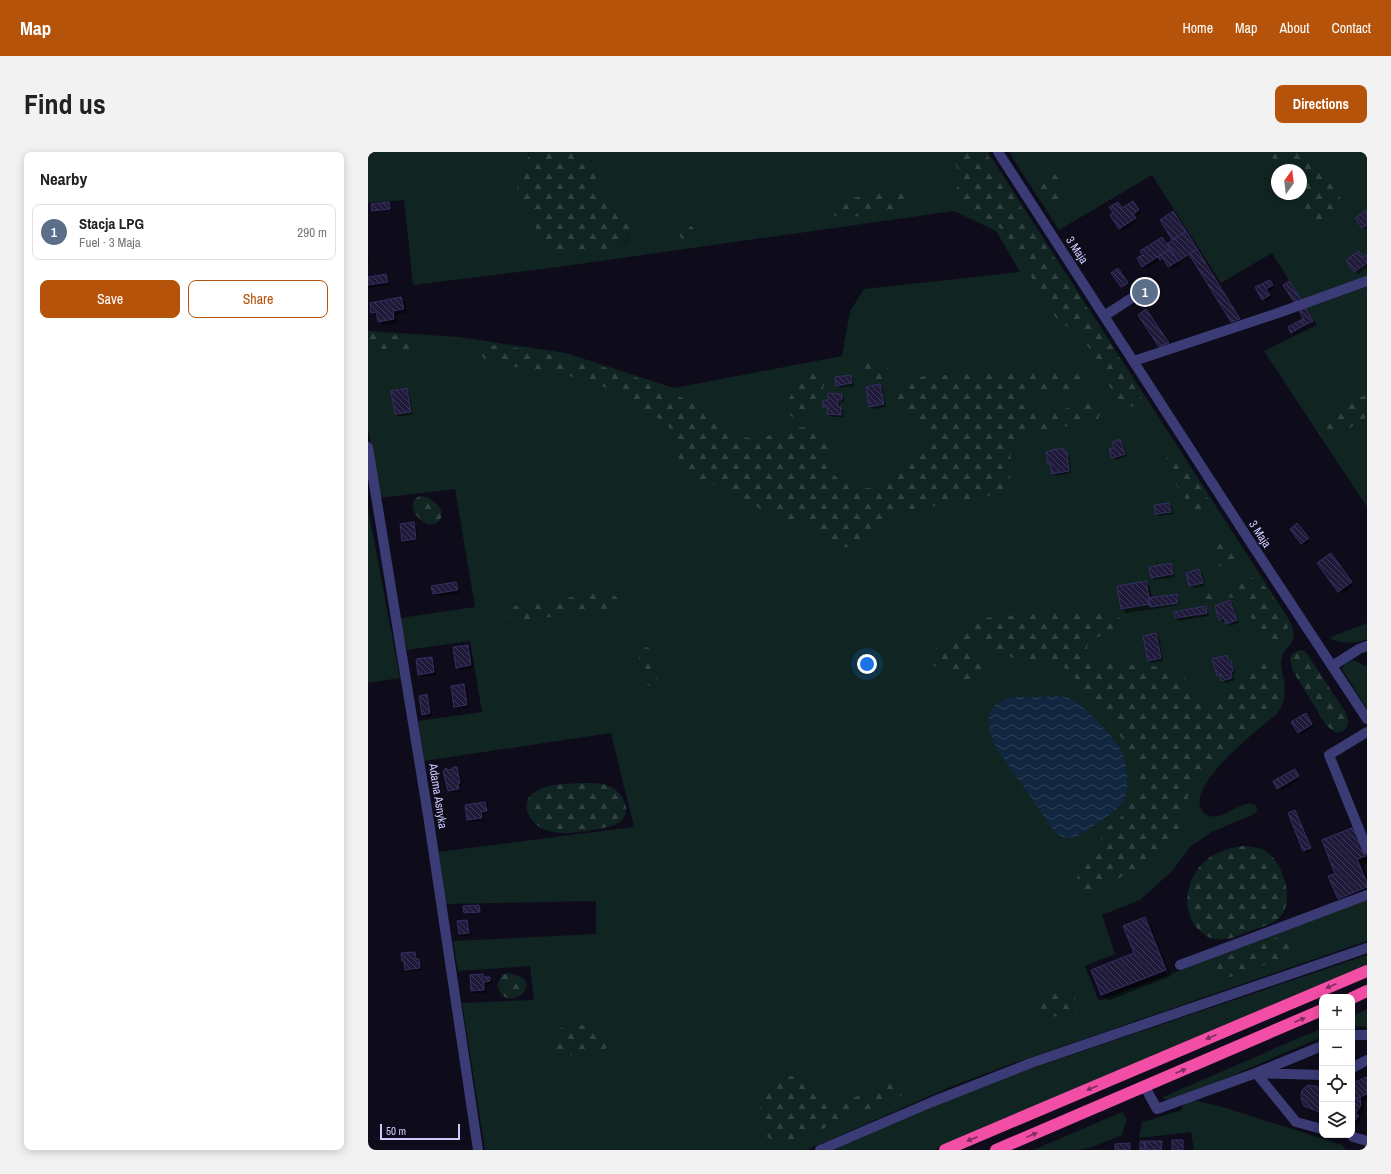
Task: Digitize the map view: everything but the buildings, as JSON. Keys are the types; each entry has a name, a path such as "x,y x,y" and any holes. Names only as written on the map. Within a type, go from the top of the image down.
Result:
{"highway":[{"path":"945,1150 1367,971"},
{"path":"1355,997 1367,991"},
{"path":"996,1150 1319,1011"}],"street":[{"name":"3 Maja","path":"998,152 1245,534 1367,719"},
{"path":"1134,361 1278,313 1367,280"},
{"path":"1104,316 1138,294"},
{"name":"Adama Asnyka","path":"368,447 426,807 478,1150"},
{"path":"1332,666 1359,649 1367,646"},
{"path":"1367,732 1329,755 1367,849"},
{"path":"1180,965 1367,895"},
{"path":"820,1150 932,1102 1031,1063 1367,948"},
{"path":"1355,1035 1367,1035"},
{"path":"1145,1086 1156,1109 1256,1073 1319,1047"},
{"path":"1355,1066 1367,1060"},
{"path":"1256,1073 1319,1075"},
{"path":"1256,1073 1296,1122 1319,1128"},
{"path":"1355,1138 1367,1141"}],"green space":[{"path":"368,152 529,152 526,163 618,248 625,244 630,236 618,206 601,194 597,185 592,161 587,152 988,152 1288,618 1294,634 1291,644 1282,656 1281,663 1285,691 1284,700 1280,709 1277,714 1227,757 1205,785 1200,798 1201,809 1203,812 1206,815 1213,817 1226,814 1238,807 1250,804 1256,805 1257,811 1254,814 1212,832 1190,847 1172,871 1140,900 1102,915 1115,954 1085,966 1099,1001 1367,900 1367,941 1000,1068 948,1088 807,1150 485,1150 462,1003 534,1000 530,966 458,971 453,941 596,934 596,901 446,904 438,852 634,827 611,733 424,761 418,721 482,712 470,641 407,650 400,618 475,607 455,489 380,498 368,428 368,331 459,337 566,353 674,388 842,356 850,311 864,289 1020,272 996,231 954,211 558,267 413,285 404,200 368,203"},
{"path":"529,152 587,152 596,174 600,192 625,211 631,220 631,233 623,245 612,250 577,254 560,253 550,247 543,239 530,218 520,196 518,187 517,180 529,156"},
{"path":"950,152 985,152 1137,385 1141,394 1140,403 1134,406 1126,406 1118,402 1090,349 1081,337 1072,329 1061,323 1051,312 1007,235 996,224 966,208 959,199 957,189 958,169"},
{"path":"1009,152 1367,152 1367,507 1264,351 1317,325 1272,253 1221,283 1152,175 1059,230"},
{"path":"1269,152 1311,152 1339,192 1339,211 1333,221 1323,225 1317,224 1308,217 1298,200 1307,200 1307,164 1276,164"},
{"path":"1043,170 1050,171 1061,181 1064,194 1062,199 1057,202 1049,201 1038,186 1037,177"},
{"path":"887,191 902,194 906,198 905,206 897,211 845,218 833,214 833,208 838,202"},
{"path":"684,223 694,228 697,235 694,240 684,240 679,236 677,230 678,226"},
{"path":"368,334 406,336 412,338 415,342 414,347 410,351 401,353 368,348"},
{"path":"495,345 587,363 632,376 693,403 732,433 747,438 768,436 799,428 819,428 826,431 831,438 828,463 834,475 845,483 865,488 880,486 901,473 920,455 925,444 928,434 925,425 898,405 894,400 893,394 895,387 898,383 910,378 937,375 1069,371 1076,374 1080,378 1082,383 1081,390 1063,395 1029,391 1021,397 1020,403 1028,409 1045,413 1088,403 1094,404 1099,408 1100,414 1098,419 1093,422 1030,432 1020,438 1014,444 1011,451 1010,474 1008,482 1003,489 996,493 973,500 903,512 883,523 860,544 853,547 846,547 834,544 806,523 772,515 761,510 732,491 702,480 686,471 682,467 678,457 676,441 668,426 655,415 629,400 601,386 571,376 540,370 493,364 484,359 481,353 487,347"},
{"path":"869,359 878,360 884,363 890,372 889,376 884,379 877,380 869,379 863,376 860,370 862,362"},
{"path":"811,371 817,372 823,376 824,379 823,389 819,401 811,413 807,416 797,418 790,416 787,411 791,396 801,380"},
{"path":"1365,396 1367,397 1367,417 1346,430 1328,437 1322,437 1318,433 1316,426 1324,416 1345,403"},
{"path":"1173,453 1178,454 1183,459 1208,499 1209,506 1204,516 1194,512 1168,472 1166,461"},
{"path":"420,496 428,498 437,504 441,512 439,521 434,524 429,524 418,517 414,512 414,500"},
{"path":"368,508 400,678 368,683"},
{"path":"1224,538 1230,540 1237,546 1238,549 1238,555 1235,562 1231,566 1226,567 1216,563 1212,554 1213,548 1218,540"},
{"path":"1251,578 1264,586 1285,616 1288,626 1283,637 1277,642 1269,642 1259,633 1248,610 1239,600 1227,597 1206,600 1200,596 1200,592 1202,590 1225,588 1242,580"},
{"path":"599,593 614,595 619,602 617,606 613,609 519,621 509,619 506,614 509,609 518,605"},
{"path":"1100,608 1114,612 1120,618 1120,622 1114,631 1107,635 1094,638 1088,644 1087,651 1089,655 1098,662 1162,667 1174,670 1185,678 1189,691 1193,696 1206,703 1215,703 1224,700 1249,668 1255,664 1262,663 1274,668 1279,674 1281,686 1278,701 1271,715 1199,776 1190,788 1180,829 1174,842 1164,852 1152,860 1092,893 1083,891 1079,888 1077,885 1078,876 1093,856 1105,830 1125,813 1135,795 1138,779 1136,763 1130,749 1072,675 1058,664 1026,663 985,644 976,645 972,649 972,653 984,671 984,676 981,681 974,685 960,680 933,665 929,654 932,650 945,644 953,638 960,627 971,619"},
{"path":"1367,623 1367,639 1348,643 1328,638"},
{"path":"643,647 647,647 653,651 657,679 656,683 652,687 643,679 640,669 639,655"},
{"path":"1299,650 1304,651 1308,655 1346,713 1348,724 1343,731 1336,733 1326,725 1293,671 1290,660 1291,655"},
{"path":"1352,660 1367,667 1367,709 1342,669 1345,663"},
{"path":"585,783 606,785 618,792 625,802 626,807 624,818 620,822 611,826 596,829 561,833 549,831 540,827 534,823 527,812 528,800 532,794 538,790 555,785"},
{"path":"1243,846 1264,850 1271,855 1276,862 1285,881 1287,891 1285,910 1280,917 1273,922 1242,935 1224,939 1210,938 1199,930 1189,914 1187,905 1189,886 1198,869 1208,859 1222,851"},
{"path":"1284,937 1289,941 1291,947 1290,951 1283,958 1232,977 1219,974 1217,969 1219,962 1226,957 1272,939"},
{"path":"1367,955 1367,965 934,1150 832,1150 980,1087"},
{"path":"507,973 520,976 526,982 526,988 522,994 509,998 502,994 497,985 502,975"},
{"path":"1053,994 1074,997 1082,1007 1076,1015 1068,1017 1044,1015 1037,1011 1035,1007 1038,1001"},
{"path":"1367,1009 1367,1027 1355,1026 1355,1015"},
{"path":"566,1026 594,1026 607,1031 611,1035 609,1044 602,1051 572,1055 563,1054 555,1048 553,1044 554,1035 558,1030"},
{"path":"1319,1029 1319,1038 1175,1100 1164,1099 1163,1097"},
{"path":"788,1076 794,1076 807,1083 820,1097 827,1101 835,1102 854,1098 890,1081 906,1084 906,1089 900,1096 801,1138 780,1141 769,1138 762,1131 759,1122 763,1100 776,1082"},
{"path":"1193,1100 1226,1108 1342,1145 1346,1150 1194,1150 1191,1132 1139,1138 1142,1122 1182,1110 1183,1105"},
{"path":"1122,1112 1127,1119 1122,1135 1092,1147 1078,1150 1033,1150"}],"water":[{"path":"1060,696 1074,701 1086,710 1114,740 1122,752 1127,776 1126,795 1121,805 1110,815 1078,836 1071,838 1062,837 1054,831 997,749 990,731 989,723 989,715 992,708 1006,699 1019,697"}],"place":[{"name":"Stacja LPG","path":"1145,292"}]}
